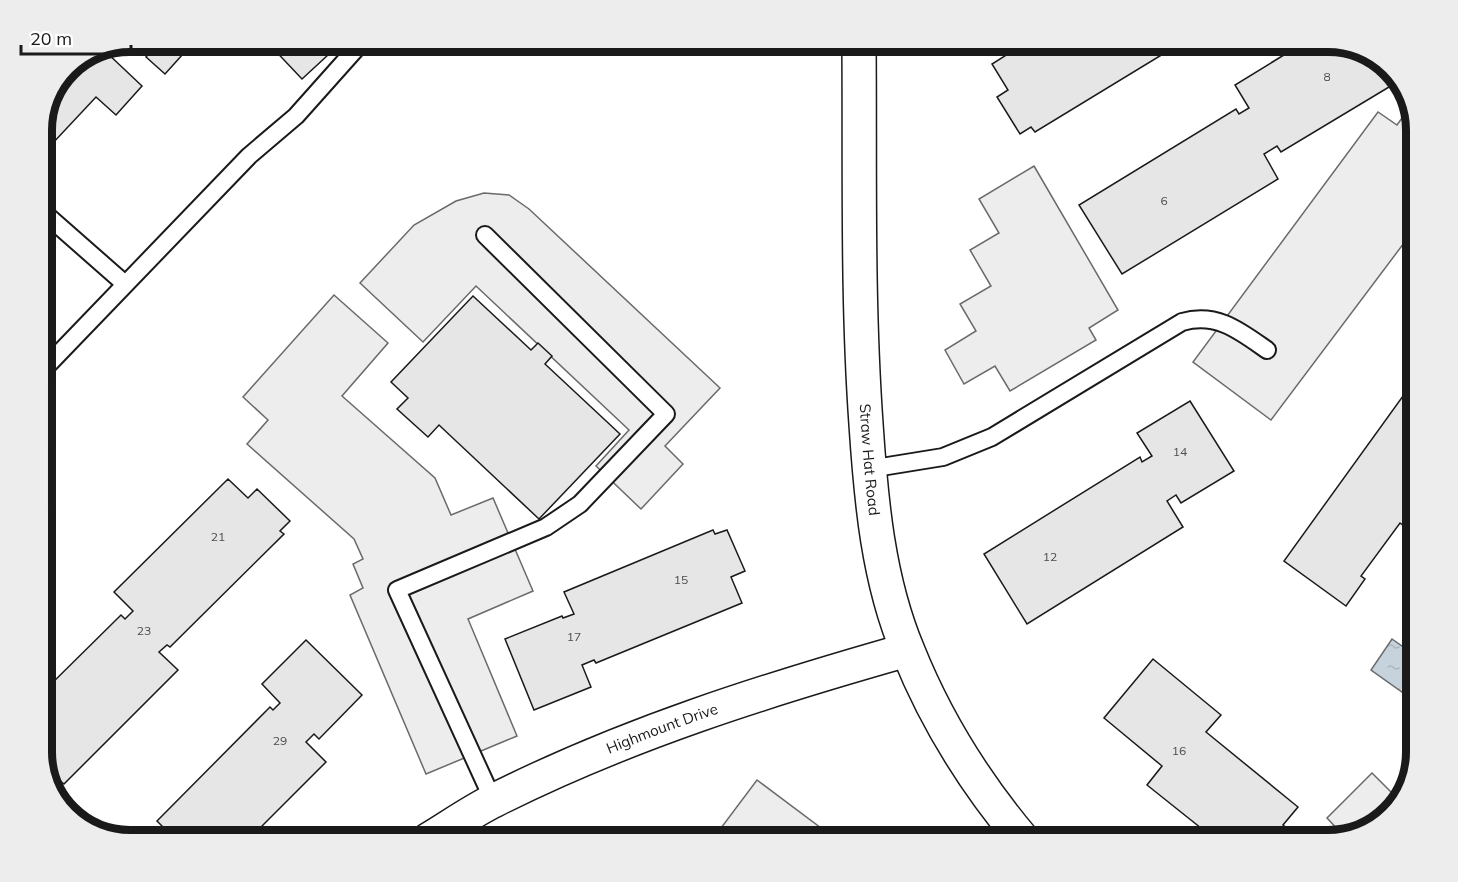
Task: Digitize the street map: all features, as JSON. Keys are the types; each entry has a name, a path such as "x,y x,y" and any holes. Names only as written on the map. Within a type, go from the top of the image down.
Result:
{"street":[{"name":"Straw Hat Road","path":"859,53 861,357 869,469 885,578 907,650 946,733 990,801 1015,830"},
{"name":"Highmount Drive","path":"444,830 493,800 595,754 718,706 907,650"}],"lane":[{"path":"53,360 249,156 296,116 352,53"},
{"path":"53,222 125,285"},
{"path":"485,236 666,414 580,504 546,527 397,590 493,800"},
{"path":"869,469 943,457 992,437 1182,322 1198,318 1230,324 1267,350"}],"shaded area":[{"path":"1378,112 1397,125 1404,115 1405,241 1271,420 1193,362"},
{"path":"1034,166 1118,310 1089,328 1096,340 1010,391 995,366 964,384 945,350 976,331 960,304 991,286 970,250 999,233 979,199"},
{"path":"484,193 509,195 529,209 720,388 665,446 683,464 641,509 596,466 629,430 476,286 423,342 360,283 414,225 456,201"},
{"path":"334,295 388,343 342,396 435,478 451,515 493,498 533,591 468,619 517,736 426,774 350,595 363,588 353,564 363,559 354,539 247,444 268,420 243,397"},
{"path":"1372,773 1393,794 1383,807 1358,824 1337,829 1327,818"},
{"path":"757,780 824,830 720,830"}],"water":[{"path":"1392,639 1406,649 1406,695 1371,670"}],"building":[{"path":"149,53 183,54 165,74 146,57"},
{"path":"277,53 330,53 302,79"},
{"path":"1010,53 1165,53 1035,132 1031,127 1020,134 997,97 1008,90 992,64"},
{"path":"1287,53 1338,53 1367,63 1391,86 1281,152 1277,146 1264,154 1278,179 1122,274 1079,205 1236,109 1239,114 1249,108 1235,85"},
{"path":"110,56 142,86 116,115 96,97 53,143 55,110 61,96 79,72 91,63"},
{"path":"473,296 531,350 538,343 552,356 545,364 620,434 539,519 439,425 428,437 397,409 408,398 391,382"},
{"path":"1403,396 1405,398 1406,527 1400,523 1361,576 1365,579 1346,606 1284,561"},
{"path":"1190,401 1234,471 1181,503 1176,495 1167,501 1183,527 1027,624 984,554 1140,457 1142,462 1152,456 1137,433"},
{"path":"228,479 248,498 257,489 290,521 280,531 284,534 170,647 167,645 159,652 178,670 64,784 59,780 54,767 53,682 121,615 125,619 133,611 114,592"},
{"path":"713,530 715,534 727,530 745,571 731,577 742,603 596,663 594,660 582,665 591,687 534,710 505,639 562,616 563,618 574,614 564,592"},
{"path":"306,640 362,695 319,739 314,734 306,742 326,762 258,830 166,830 157,821 270,707 273,710 280,703 262,684"},
{"path":"1153,659 1221,715 1206,732 1298,807 1283,825 1289,830 1203,830 1147,785 1162,766 1104,718"}]}
